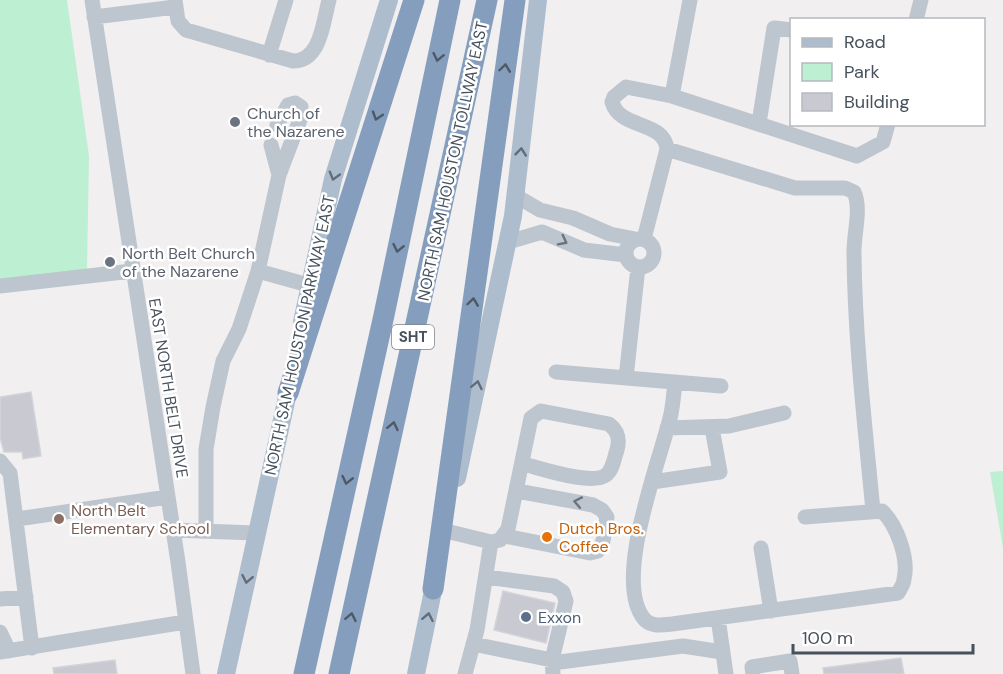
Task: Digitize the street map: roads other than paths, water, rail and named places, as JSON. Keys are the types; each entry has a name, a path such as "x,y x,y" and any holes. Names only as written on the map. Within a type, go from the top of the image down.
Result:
{"highway":[{"path":"288,393 316,287 414,0"},
{"name":"SHT","path":"304,674 450,0"},
{"name":"NORTH SAM HOUSTON TOLLWAY EAST","path":"339,674 487,0"},
{"path":"433,589 515,0"}],"main road":[{"name":"NORTH SAM HOUSTON PARKWAY EAST","path":"316,287 333,179 389,0"},
{"path":"416,674 508,242 516,196 538,0"},
{"name":"NORTH SAM HOUSTON PARKWAY EAST","path":"226,674 288,393"}],"street":[{"name":"EAST NORTH BELT DRIVE","path":"92,0 193,674"},
{"path":"269,55 286,0"},
{"path":"94,17 175,3 178,21 186,30 293,61 310,57 315,48 329,0"},
{"path":"672,96 690,0"},
{"path":"916,18 921,0"},
{"path":"759,123 774,27 790,30"},
{"path":"516,196 540,210 573,218 610,234 640,239 651,243 654,256 647,266 638,267 630,263 626,255 627,248 640,239 667,149 662,135 622,118 612,102 614,97 626,87 672,96 857,156 884,142 888,126"},
{"path":"206,530 206,449 223,361 239,329 258,271 279,175 301,117 301,107 295,103 288,105 277,125"},
{"path":"271,145 279,175"},
{"path":"667,149 795,188 844,188 854,192 857,199 854,245 855,324 873,511"},
{"path":"508,242 542,232 584,250 626,255"},
{"path":"627,378 638,267"},
{"path":"0,285 132,271"},
{"path":"258,271 316,287"},
{"path":"556,372 721,386"},
{"path":"675,382 667,429 635,554 633,576 636,599 645,620 655,626 898,592 904,580 900,545 888,516 882,511 805,517"},
{"path":"465,674 486,576 517,491 531,418 541,411 609,424 618,435 611,470 599,479 587,479 523,464"},
{"path":"667,429 712,428 784,413"},
{"path":"652,482 720,472 712,428"},
{"path":"0,460 10,473 32,648"},
{"path":"446,531 590,554 598,551 603,542 607,517 602,510 517,491"},
{"path":"17,519 168,497"},
{"path":"173,530 256,533"},
{"path":"761,548 771,610"},
{"path":"486,576 554,586 563,592 566,601 552,667"},
{"path":"0,599 26,597"},
{"path":"718,618 726,674"},
{"path":"0,632 5,652 185,622"},
{"path":"473,644 552,667 560,662 683,646 722,652"},
{"path":"753,674 752,668 790,661 792,674"}],"place":[{"name":"Church of the Nazarene","path":"235,122"},
{"name":"North Belt Church of the Nazarene","path":"110,262"},
{"name":"North Belt Elementary School","path":"59,519"},
{"name":"Dutch Bros. Coffee","path":"547,537"},
{"name":"Exxon","path":"526,617"}]}
